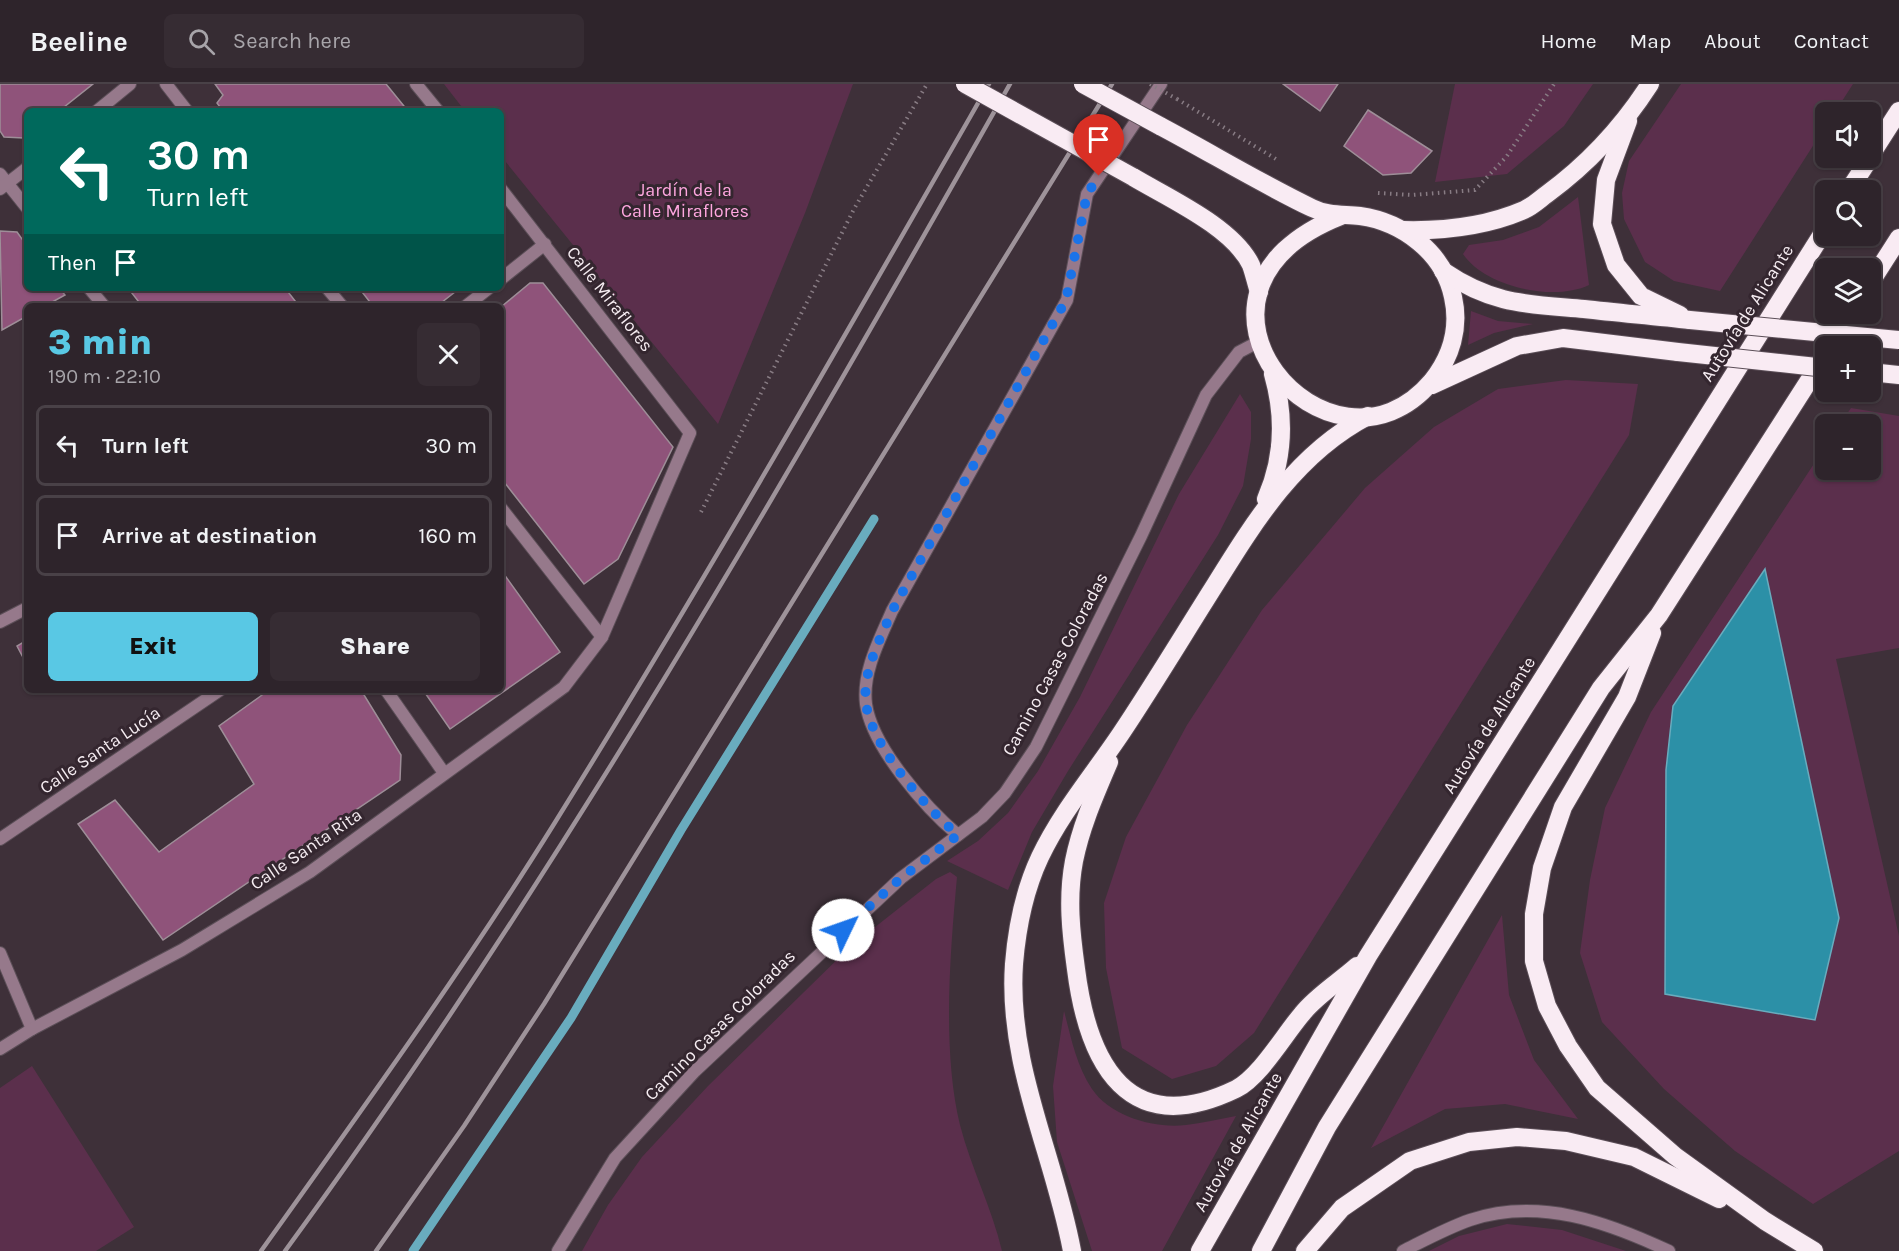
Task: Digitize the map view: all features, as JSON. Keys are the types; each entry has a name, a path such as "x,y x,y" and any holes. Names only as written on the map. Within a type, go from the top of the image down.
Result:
{"highway":[{"path":"965,84 1133,177 1207,222 1235,245 1250,265 1259,292"},
{"path":"1083,84 1324,214 1381,220 1403,230 1415,237 1443,271 1467,287 1500,299 1536,307 1899,340"},
{"path":"1403,230 1461,226 1497,219 1527,209 1575,174 1631,113 1650,84"},
{"path":"1881,140 1899,111"},
{"path":"1631,113 1606,180 1602,224 1616,265 1641,296 1690,320"},
{"path":"1341,216 1321,223 1289,245 1264,275 1255,308 1258,342 1271,366 1298,397 1342,416 1368,416"},
{"path":"1881,266 1899,238"},
{"name":"Autovía de Alicante","path":"1200,1251 1368,956 1815,245"},
{"path":"1425,389 1443,367 1452,349 1455,307 1443,271"},
{"path":"1072,1251 1024,1080 1013,1015 1018,927 1040,858 1070,803 1122,733 1257,517 1289,478 1330,439 1368,416 1401,406 1425,389 1457,372 1517,346 1563,338 1815,367"},
{"path":"1257,517 1278,464 1280,448 1279,395 1271,366"},
{"path":"1261,1251 1327,1127 1601,688 1659,615 1815,371"},
{"path":"1881,373 1899,375"},
{"path":"1659,615 1627,697 1563,807 1542,868 1534,914 1534,961 1547,1006 1568,1046 1597,1088 1675,1156 1765,1221 1814,1251"},
{"path":"1122,733 1084,820 1074,862 1069,918 1080,999 1089,1035 1104,1068 1130,1094 1149,1103 1190,1106 1238,1088 1271,1056 1303,1012 1368,956"},
{"path":"1305,1251 1342,1208 1410,1161 1469,1142 1517,1137 1566,1141 1634,1157 1765,1221"}],"street":[{"path":"101,108 130,84"},
{"path":"165,84 185,108"},
{"path":"416,84 436,108"},
{"path":"958,835 942,822 887,755 873,729 866,704 868,677 875,651 892,611 1066,300 1087,194 1161,84"},
{"path":"24,170 3,182 24,205"},
{"name":"Calle Miraflores","path":"504,193 690,433"},
{"path":"504,277 545,244"},
{"path":"92,291 102,303"},
{"path":"330,291 340,303"},
{"path":"470,303 485,291"},
{"name":"Camino Casas Coloradas","path":"558,1251 615,1158 695,1071 901,878 982,817 1005,793 1036,747 1141,536 1206,395 1239,352 1258,342"},
{"name":"Calle Santa Rita","path":"0,1049 32,1029 182,950 310,872 564,687 602,637 690,433"},
{"path":"504,512 602,637"},
{"path":"0,622 24,610"},
{"name":"Calle Santa Lucía","path":"0,839 216,693"},
{"path":"388,693 444,773"},
{"path":"0,953 32,1029"},
{"path":"1403,1251 1470,1220 1516,1211 1584,1218 1669,1251"}],"path":[{"path":"701,512 854,209 900,126 927,84"},
{"path":"1150,84 1284,164"},
{"path":"1372,192 1412,195 1475,190 1507,156 1554,84"}],"green space":[{"name":"Jardín de la Calle Miraflores","path":"444,84 853,84 805,213 718,424 504,160 504,108 463,108"},
{"path":"1455,84 1593,84 1564,126 1507,174 1435,182"},
{"path":"1681,84 1853,84 1841,102 1815,102 1815,143 1720,291 1674,281 1645,262 1624,219 1622,193 1629,161"},
{"path":"1578,197 1589,285 1558,292 1521,288 1487,275 1473,266 1463,254 1469,245 1503,240 1539,227"},
{"path":"1471,311 1498,321 1533,324 1494,333 1468,345"},
{"path":"1566,380 1638,384 1629,435 1254,1033 1216,1066 1172,1079 1122,1048 1106,968 1104,903 1126,837 1187,725 1262,610 1365,488 1434,427 1498,389"},
{"path":"1240,394 1251,412 1251,439 1243,486 1218,535 1068,771 1032,832 1008,890 947,861 978,841 1008,813 1038,771 1080,697 1179,494"},
{"path":"1851,408 1899,416 1899,648 1836,659 1899,936 1899,1151 1813,1204 1735,1151 1664,1089 1602,1022 1580,953 1590,880 1605,808 1651,712 1815,462 1815,480 1881,480 1881,414 1847,414"},
{"path":"950,872 957,877 949,1002 954,1096 960,1125 1002,1251 582,1251 608,1205 642,1157 708,1086 851,946 936,879"},
{"path":"1502,915 1509,995 1534,1060 1578,1119 1505,1104 1445,1109 1371,1148"},
{"path":"1064,1011 1086,1080 1110,1107 1134,1119 1174,1126 1236,1116 1162,1251 1092,1251 1057,1142 1053,1086"},
{"path":"32,1066 134,1227 96,1251 0,1251 0,1088"},
{"path":"1507,1224 1562,1230 1626,1251 1429,1251 1459,1236"}],"water":[{"path":"1765,569 1839,918 1815,1020 1665,994 1666,770 1673,706"}],"building":[{"path":"0,84 93,84 63,108 24,108 24,138 4,137 0,131"},
{"path":"215,84 386,84 406,108 221,108 217,103 223,95"},
{"path":"1283,84 1338,84 1320,111"},
{"path":"1368,110 1432,151 1411,173 1383,175 1344,146"},
{"path":"0,231 17,232 24,242 24,291 62,291 65,295 50,303 24,303 24,318 2,330"},
{"path":"530,283 543,283 673,447 618,559 584,584 504,482 504,305"},
{"path":"130,291 287,291 297,303 140,303"},
{"path":"361,291 456,291 441,303 371,303"},
{"path":"504,574 560,652 504,691"},
{"path":"24,642 24,659 17,646"},
{"path":"265,693 363,693 401,755 400,780 163,940 78,824 115,800 159,852 254,784 219,726"},
{"path":"425,693 501,693 450,729"}],"waterway":[{"path":"413,1251 571,1018 681,830 874,519"}],"railway":[{"path":"261,1251 448,986 554,824 721,548 989,84"},
{"path":"285,1251 385,1111 481,969 574,824 753,531 1010,84"},
{"path":"376,1251 464,1126 544,1004 1112,84"}],"route":[{"path":"843,930 901,878 958,835 942,822 887,755 873,729 866,704 868,677 875,651 892,611 1066,300 1087,194 1099,176"}]}
